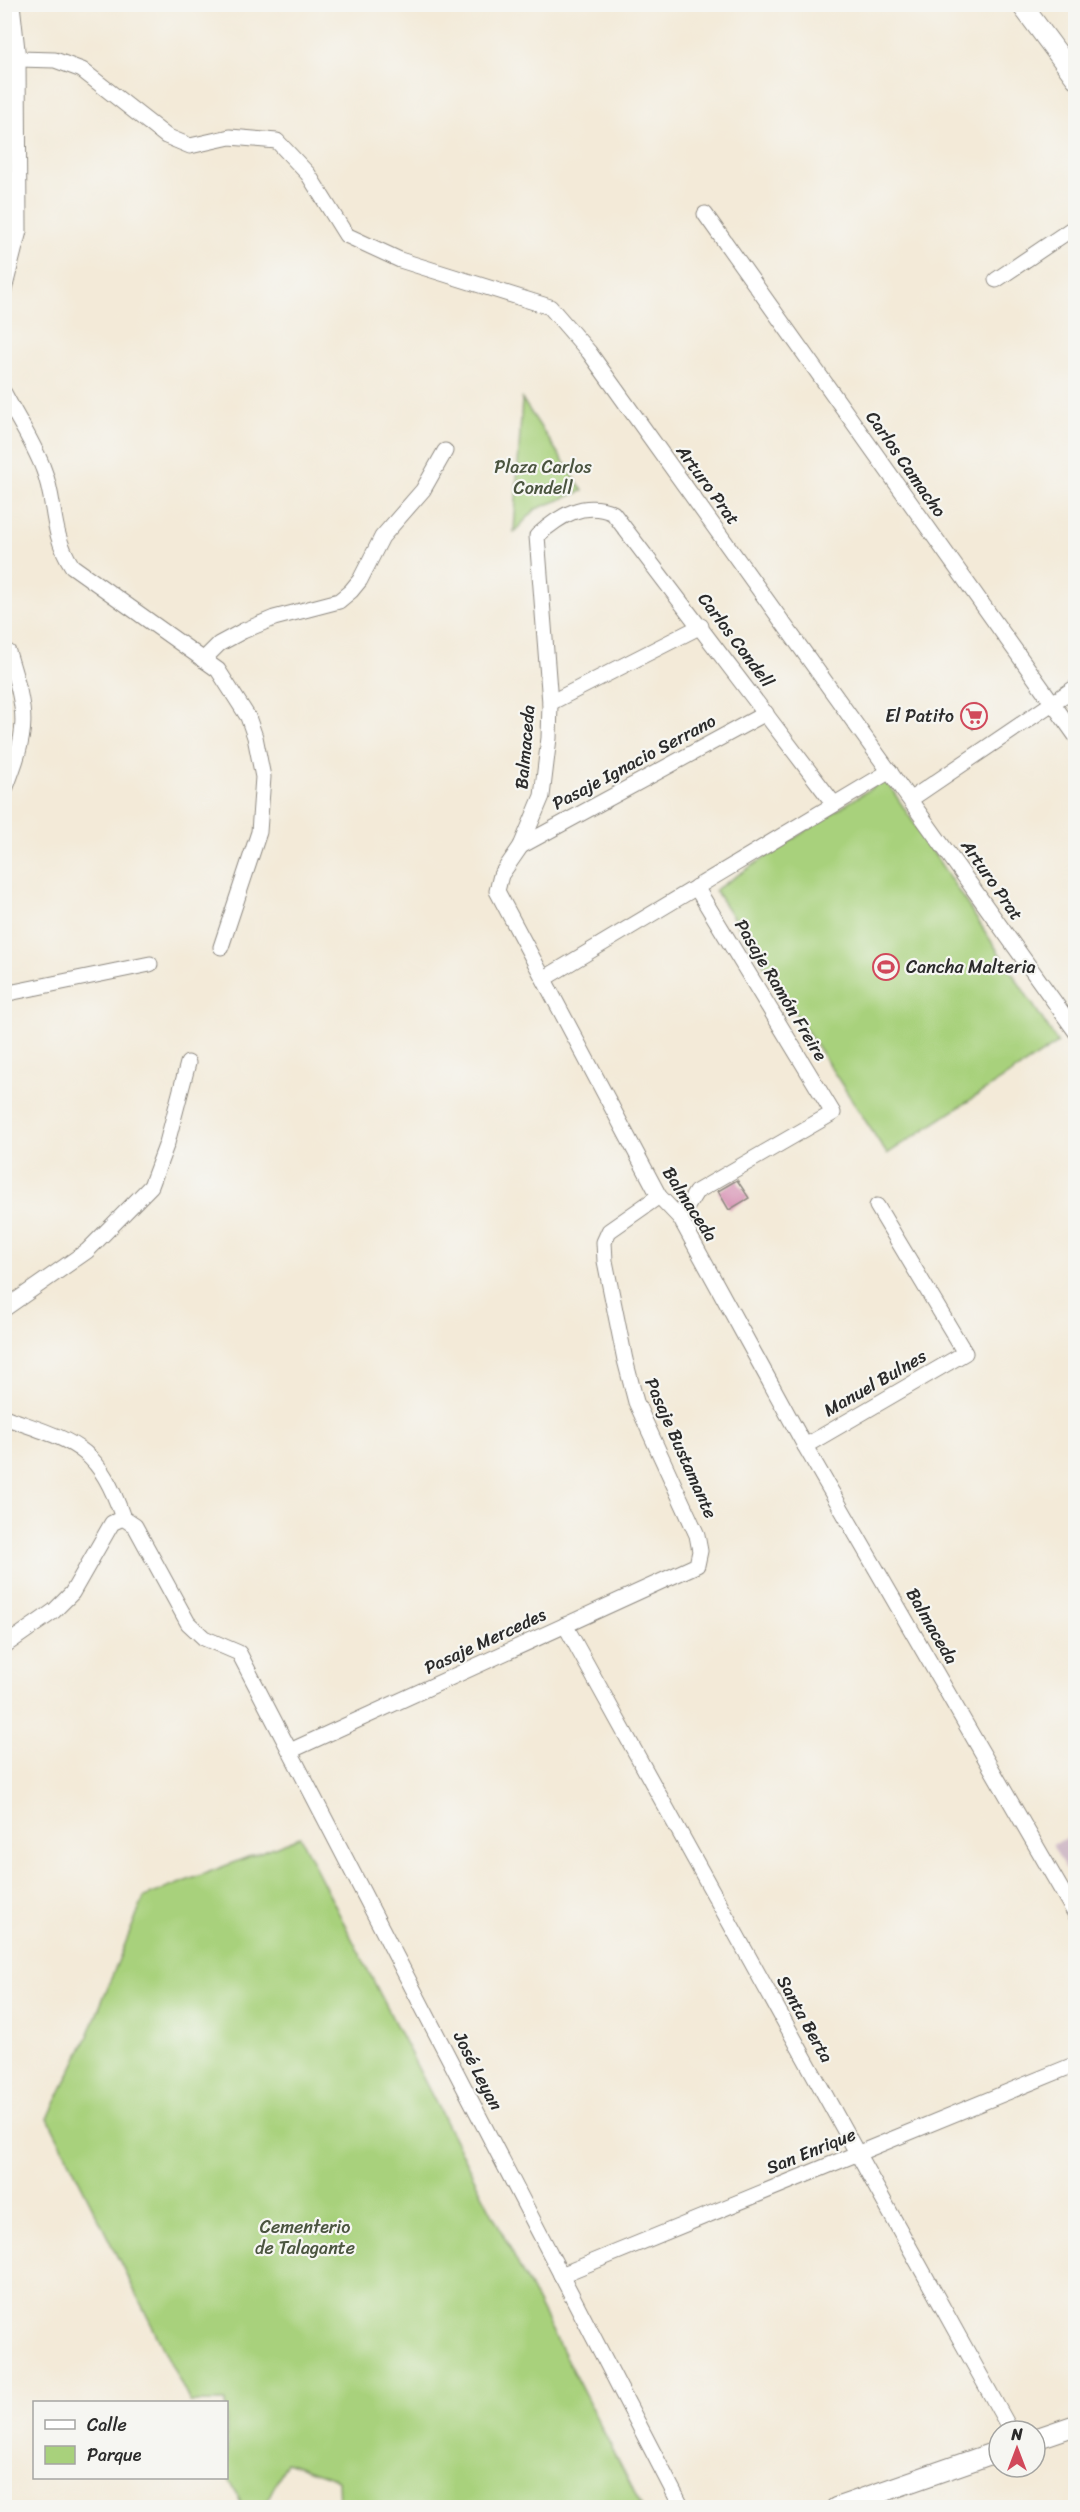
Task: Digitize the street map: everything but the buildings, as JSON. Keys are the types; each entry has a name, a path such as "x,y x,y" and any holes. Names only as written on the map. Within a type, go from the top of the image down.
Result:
{"street":[{"path":"4,290 19,231 18,59 12,4"},
{"path":"1021,4 1076,78"},
{"name":"Arturo Prat","path":"18,59 55,60 82,70 166,136 190,146 230,137 277,141 308,174 346,235 400,260 550,307 589,352 1076,1032"},
{"name":"Carlos Camacho","path":"705,214 1076,736"},
{"path":"996,280 1076,226"},
{"path":"4,393 44,470 54,525 63,552 72,566 218,670 239,701 255,737 263,777 259,832 221,947"},
{"path":"203,660 219,644 243,631 274,618 333,603 351,591 360,580 382,537 423,490 445,451"},
{"name":"Balmaceda","path":"601,507 586,506 551,523 537,536 550,703 542,796 521,846 501,875 497,891 659,1196 680,1218 805,1446 1076,1915"},
{"name":"Carlos Condell","path":"601,507 612,513 834,804"},
{"path":"550,703 701,627"},
{"path":"6,784 22,742 24,712 8,652"},
{"path":"911,799 1076,687"},
{"name":"Pasaje Ignacio Serrano","path":"521,846 766,713"},
{"path":"545,978 890,771"},
{"name":"Pasaje Ramón Freire","path":"680,1218 696,1192 832,1113 696,887"},
{"path":"4,994 150,964"},
{"path":"4,1309 87,1251 151,1186 167,1143 188,1063"},
{"name":"Pasaje Bustamante","path":"659,1196 609,1231 604,1242 605,1261 630,1380 643,1418 697,1535 700,1551 697,1565"},
{"name":"Manuel Bulnes","path":"805,1446 965,1353 877,1206"},
{"path":"4,1417 51,1434 86,1452 97,1463 115,1495 123,1518 112,1523 68,1598 4,1646"},
{"name":"José Leyan","path":"123,1518 128,1519 135,1526 188,1623 204,1638 239,1653 682,2508"},
{"name":"Pasaje Mercedes","path":"290,1751 697,1565"},
{"name":"Santa Berta","path":"565,1625 1004,2419"},
{"name":"San Enrique","path":"561,2275 1076,2064"},
{"path":"1047,2435 1076,2425"},
{"path":"836,2508 987,2455"}],"shaded area":[{"path":"1075,1834 1075,1886 1052,1845"}],"green space":[{"name":"Plaza Carlos Condell","path":"522,399 583,491 536,509 514,532"},
{"name":"Cancha Malteria","path":"885,779 1058,1043 887,1154 715,890"},
{"name":"Cementerio de Talagante","path":"300,1837 642,2507 339,2507 338,2480 286,2462 264,2507 243,2507 228,2477 228,2401 190,2401 48,2118 88,2036 144,1897"}],"place":[{"name":"El Patito","path":"974,716"},
{"name":"Cancha Malteria","path":"886,967"}]}
